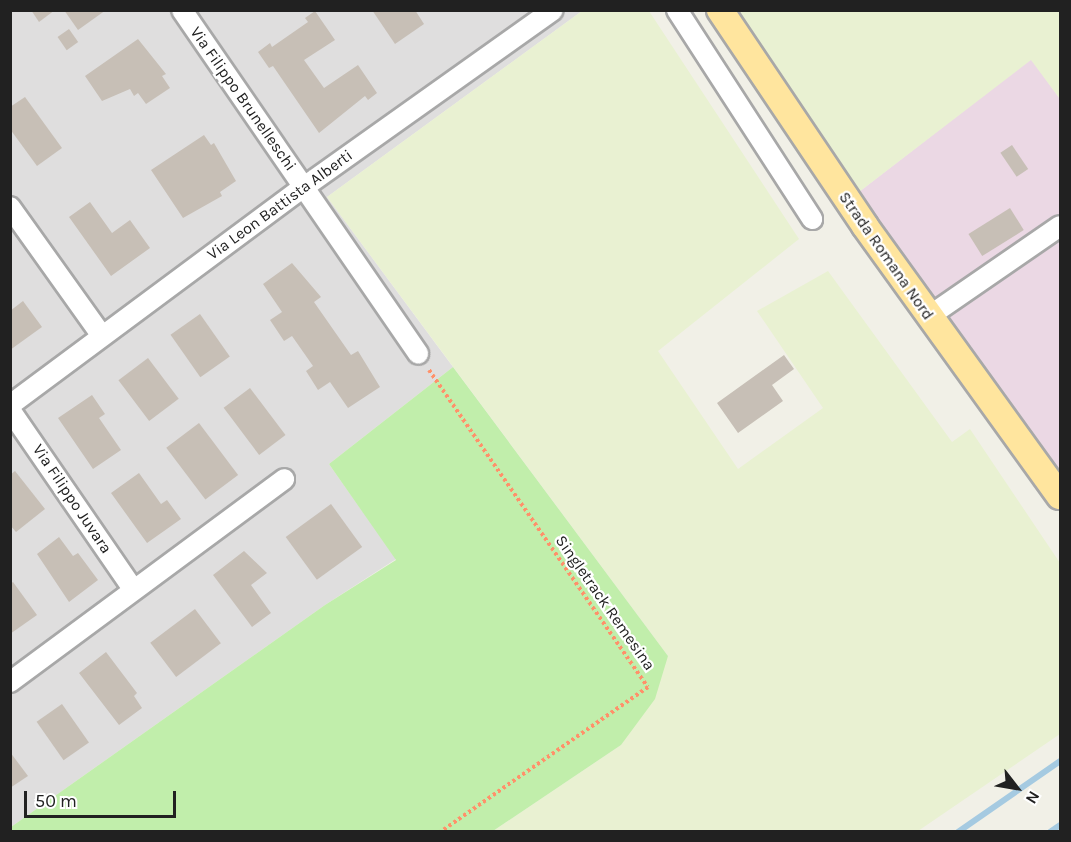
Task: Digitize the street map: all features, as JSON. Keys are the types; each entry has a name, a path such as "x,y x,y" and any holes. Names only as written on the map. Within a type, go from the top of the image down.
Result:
{"main road":[{"name":"Strada Romana Nord","path":"720,10 928,317 1060,496"}],"street":[{"name":"Via Filippo Brunelleschi","path":"182,10 418,354"},
{"name":"Via Leon Battista Alberti","path":"10,408 102,336 304,187 553,10"},
{"path":"677,10 812,219"},
{"path":"10,207 102,336"},
{"path":"928,317 1060,226"},
{"name":"Via Filippo Juvara","path":"10,408 133,589"},
{"path":"10,682 284,479"}],"path":[{"name":"Singletrack Remesina","path":"418,354 648,687 440,831"}],"shaded area":[{"path":"11,11 582,11 327,197 453,367 329,464 396,559 325,605 11,827"},
{"path":"1031,59 1060,99 1060,479 855,195"}],"green space":[{"path":"582,11 649,11 799,239 658,351 738,469 823,408 757,311 828,271 952,442 970,429 1060,563 1060,734 918,831 493,831 621,745 668,656 327,197"},
{"path":"738,11 1060,11 1060,99 1031,60 855,195"},
{"path":"453,367 668,656 655,699 621,745 493,831 11,831 11,827 325,605 396,560 329,464"}],"building":[{"path":"31,10 55,10 39,22"},
{"path":"64,10 106,10 78,30"},
{"path":"372,10 415,10 424,24 395,44"},
{"path":"315,11 335,40 304,60 324,88 358,65 377,93 368,100 365,96 319,133 273,66 269,68 258,52 270,43 272,47 308,22 305,18"},
{"path":"69,29 78,42 67,50 58,37"},
{"path":"138,39 166,74 162,76 170,88 146,104 138,93 134,96 130,89 102,101 85,76"},
{"path":"25,97 62,148 37,166 10,129 10,107"},
{"path":"204,135 211,145 214,143 236,181 220,192 222,196 183,218 151,170"},
{"path":"1012,145 1028,169 1017,177 1000,153"},
{"path":"90,202 112,233 130,220 150,248 111,276 69,217"},
{"path":"1010,208 1024,230 982,256 968,234"},
{"path":"292,263 321,297 314,302 351,355 358,351 380,387 348,408 330,382 318,390 306,371 313,366 292,336 284,341 270,320 282,312 263,284"},
{"path":"23,301 42,327 10,350 10,311"},
{"path":"200,314 230,357 200,377 171,335"},
{"path":"784,355 794,369 772,385 783,401 738,433 717,403"},
{"path":"148,358 179,399 149,421 118,380"},
{"path":"250,388 286,435 259,455 224,408"},
{"path":"92,395 105,414 99,418 121,450 93,469 58,418"},
{"path":"199,423 238,475 205,500 166,448"},
{"path":"15,471 45,509 16,532 10,525 10,475"},
{"path":"139,473 161,504 167,500 181,519 147,543 111,493"},
{"path":"331,504 362,547 317,580 286,537"},
{"path":"59,537 73,556 78,553 98,580 69,602 37,554"},
{"path":"244,551 267,573 251,585 271,613 252,627 213,575"},
{"path":"13,582 37,615 10,634 10,584"},
{"path":"195,609 221,643 176,677 150,643"},
{"path":"106,652 137,693 134,696 142,708 119,725 79,673"},
{"path":"62,704 89,743 64,760 37,722"},
{"path":"10,752 28,776 10,788"}],"waterway":[{"path":"958,832 1060,761"},
{"path":"1050,832 1060,825"}]}
